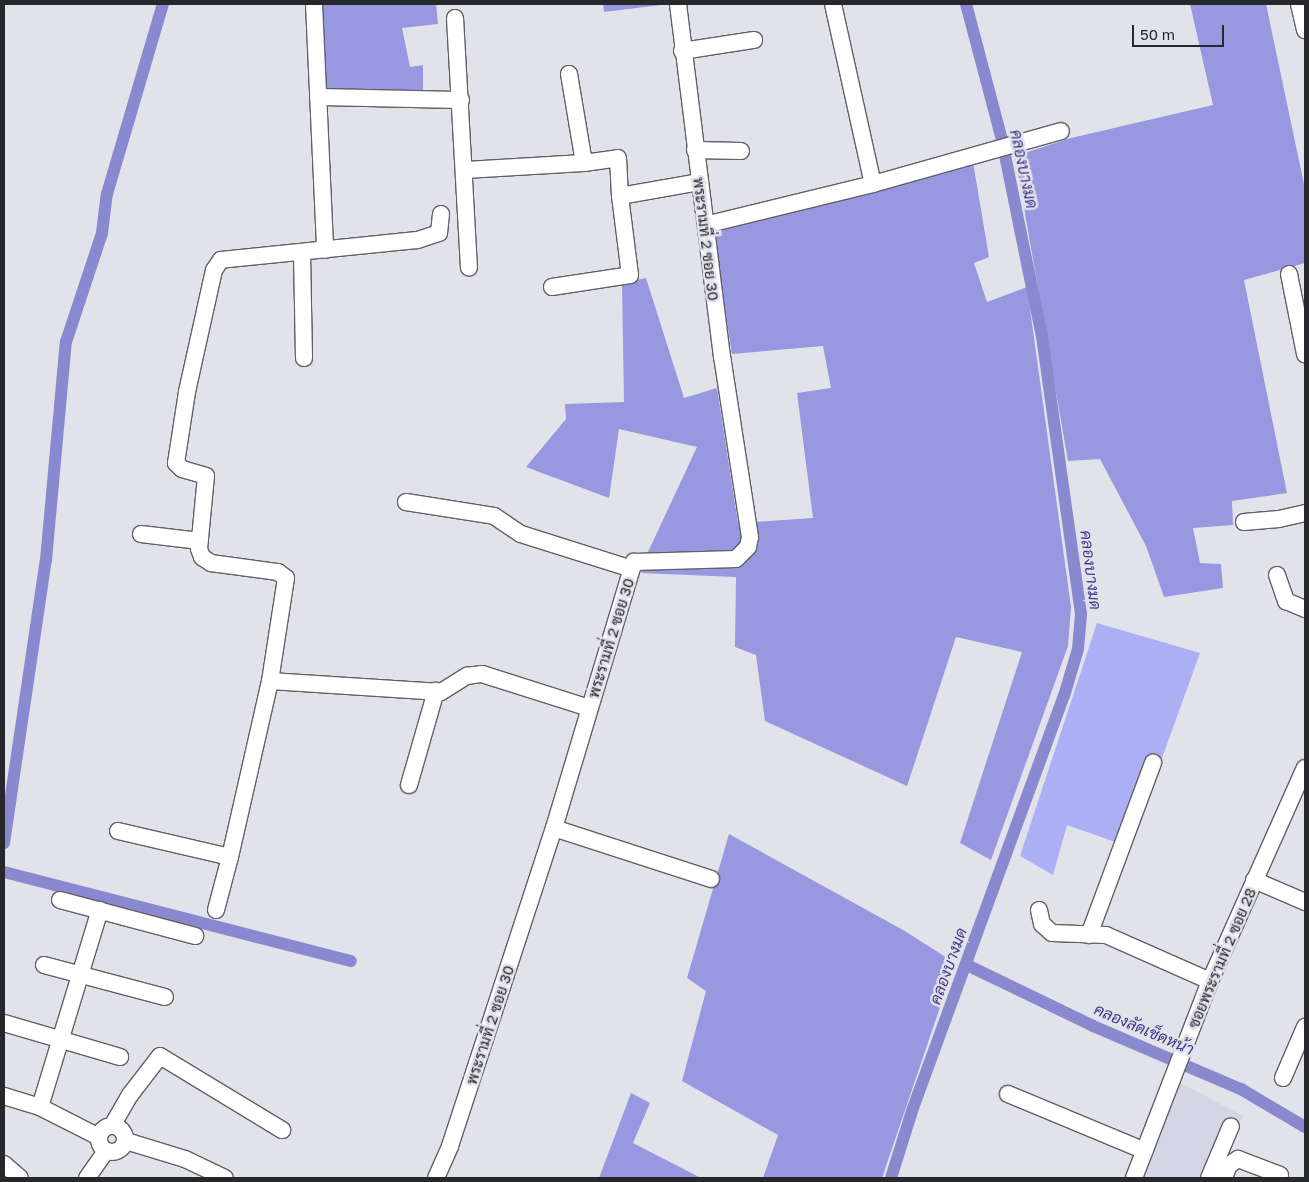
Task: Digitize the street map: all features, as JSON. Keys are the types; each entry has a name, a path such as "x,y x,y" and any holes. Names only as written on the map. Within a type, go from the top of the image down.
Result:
{"street":[{"path":"314,4 325,250"},
{"name":"พระรามที่ 2 ซอย 30","path":"436,1178 456,1128 554,828 634,562 736,559 748,547 750,537 699,182 682,51 678,4"},
{"path":"833,4 873,184"},
{"path":"1299,4 1305,30"},
{"path":"455,18 469,268"},
{"path":"682,51 754,40"},
{"path":"570,74 584,163"},
{"path":"318,97 461,100"},
{"path":"705,225 873,184 990,149 1061,131"},
{"path":"695,150 741,151"},
{"path":"465,170 584,163 618,158 620,196 630,275 552,287"},
{"path":"620,196 699,182"},
{"path":"216,910 270,681 286,578 278,572 211,563 202,558 200,542 206,476 182,469 176,463 188,392 214,270 220,260 229,257 302,253 435,236 440,230 441,214"},
{"path":"302,253 304,358"},
{"path":"1289,274 1305,354"},
{"path":"406,502 494,516 521,534 632,570"},
{"path":"1244,522 1279,519 1305,513"},
{"path":"141,534 200,542"},
{"path":"1277,575 1286,601 1305,609"},
{"path":"270,681 436,692 449,689 473,674 482,674 589,708"},
{"path":"409,785 436,692"},
{"path":"1089,935 1153,763"},
{"name":"ซอยพระรามที่ 2 ซอย 28","path":"1134,1178 1210,981 1305,768"},
{"path":"554,828 711,879"},
{"path":"118,831 230,856"},
{"path":"1254,880 1305,902"},
{"path":"60,900 196,936"},
{"path":"40,1106 100,910"},
{"path":"1039,910 1042,924 1052,933 1106,935 1210,981"},
{"path":"44,965 81,973 165,998"},
{"path":"4,1023 120,1057"},
{"path":"1284,1078 1305,1027"},
{"path":"112,1126 130,1096 160,1056 282,1130"},
{"path":"1008,1094 1144,1151"},
{"path":"4,1096 40,1106 102,1144 118,1151 126,1141"},
{"path":"87,1178 102,1144 103,1128 112,1126 121,1129 126,1141"},
{"path":"1209,1178 1230,1126"},
{"path":"126,1141 186,1159 225,1178"},
{"path":"1224,1178 1229,1165 1238,1159 1280,1175"},
{"path":"4,1164 20,1178"}],"shaded area":[{"path":"317,4 436,4 438,24 402,28 410,67 423,65 423,92 325,90"},
{"path":"603,4 669,4 604,12"},
{"path":"1190,4 1266,4 1305,189 1305,263 1244,280 1287,493 1232,501 1233,525 1193,528 1200,563 1221,564 1223,588 1164,597 1146,546 1100,459 1068,461 1015,156 1071,138 1213,105"},
{"path":"973,162 989,257 974,263 987,302 1027,287 1071,607 1068,646 991,860 960,843 1022,652 956,637 907,786 765,721 756,655 735,647 736,577 641,573 648,552 697,447 619,429 609,498 526,467 566,419 565,404 624,402 622,283 646,278 684,398 717,388 738,523 813,518 797,393 831,388 823,346 732,354 712,228"},
{"path":"1097,623 1200,653 1162,758 1150,754 1118,843 1067,825 1053,875 1020,856"},
{"path":"729,834 903,930 955,963 882,1178 763,1178 778,1135 682,1081 706,991 687,978"},
{"path":"1164,1074 1243,1116 1215,1178 1123,1178"},
{"path":"631,1093 650,1103 633,1143 701,1178 599,1178"}],"waterway":[{"path":"4,843 46,560 66,342 102,233 107,194 163,4"},
{"name":"คลองบางมด","path":"891,1178 913,1108 1064,696 1078,649 1081,614 1042,337 1002,140 966,4"},
{"path":"4,872 351,961"},
{"name":"คลองลัดเช็ดหน้า","path":"967,965 1093,1026 1241,1089 1305,1127"}]}
